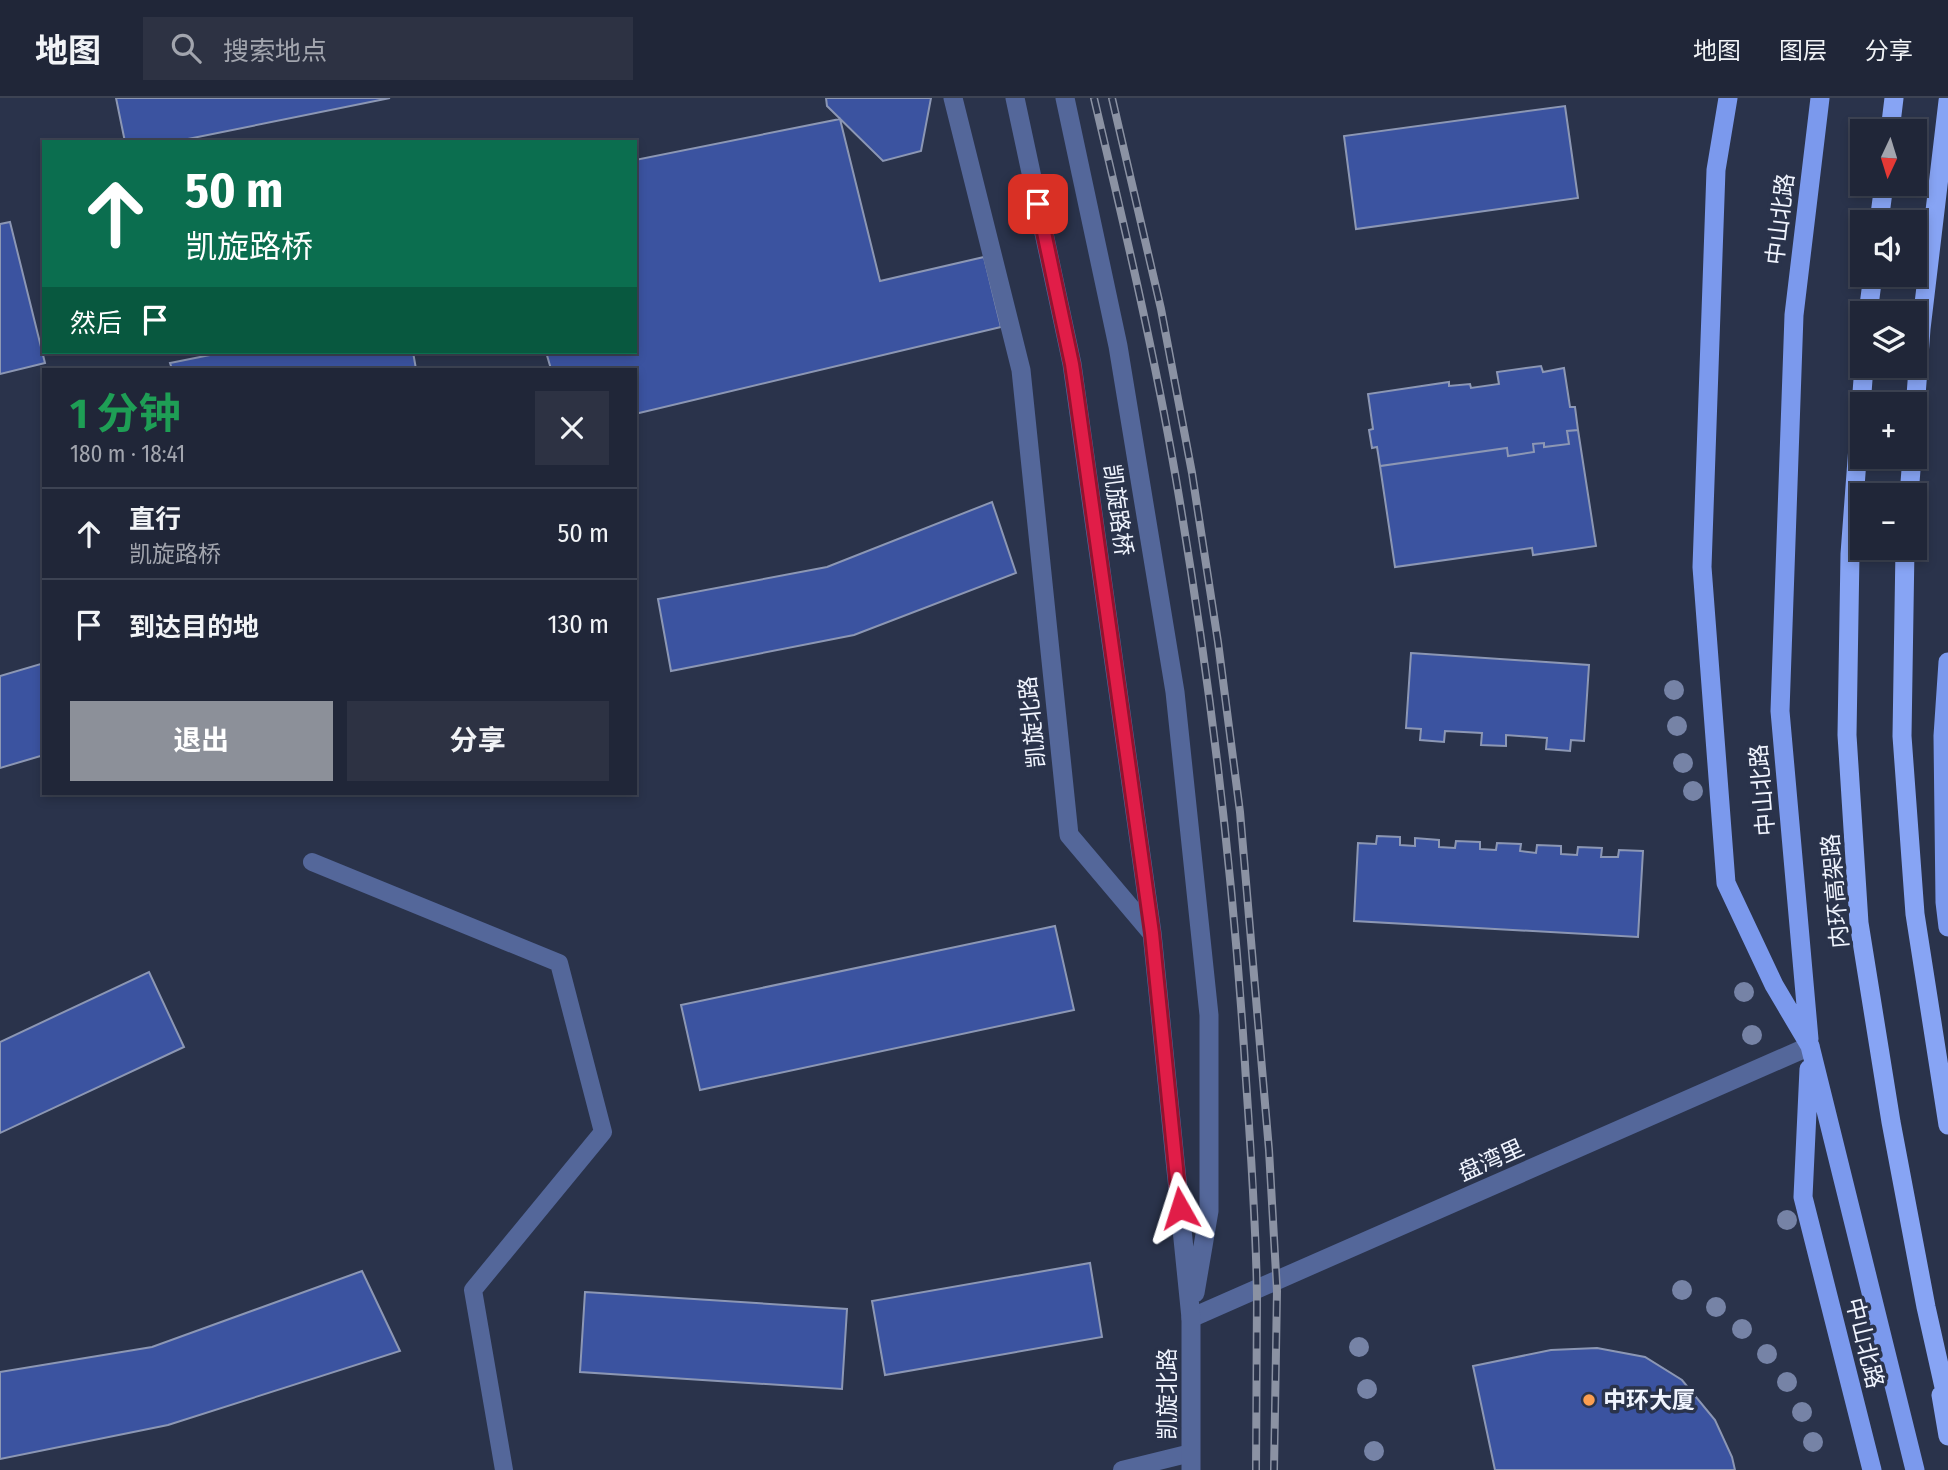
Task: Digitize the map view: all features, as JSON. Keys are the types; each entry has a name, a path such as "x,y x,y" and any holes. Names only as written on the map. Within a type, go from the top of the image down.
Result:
{"highway":[{"path":"1891,119 1894,98"},
{"path":"1917,392 1948,101"},
{"name":"内环高架路","path":"1863,378 1850,554 1847,735 1860,923 1891,1122 1926,1307 1948,1405"},
{"path":"1905,560 1902,737 1915,914 1948,1125"},
{"path":"1926,1307 1948,1436"}],"main road":[{"path":"1728,98 1716,170 1702,567 1726,883 1774,985 1810,1046 1915,1470"},
{"name":"中山北路","path":"1820,98 1794,315 1780,711 1810,1046 1803,1196 1872,1470"},
{"path":"1948,662 1943,736 1945,902 1948,927"}],"street":[{"name":"凯旋北路","path":"953,98 1021,370 1069,835 1152,933 1191,1318 1191,1461"},
{"name":"凯旋路桥","path":"1015,98 1072,364 1152,933"},
{"name":"凯旋北路","path":"1065,98 1118,346 1175,692 1209,1015 1209,1211 1191,1318"},
{"name":"盘湾里","path":"1191,1318 1810,1046"}],"lane":[{"path":"312,862 559,963 603,1132 473,1290 504,1470"},
{"path":"1122,1470 1191,1461"}],"building":[{"path":"116,98 390,98 183,140 125,140"},
{"path":"826,98 931,98 921,151 883,161 827,106"},
{"path":"1565,106 1578,198 1356,229 1344,136"},
{"path":"840,119 880,281 984,257 1001,327 637,414 637,368 551,368 547,354 637,354 637,160"},
{"path":"10,222 45,363 0,374 0,224"},
{"path":"215,354 413,354 416,368 172,368 170,363"},
{"path":"1541,366 1543,372 1564,368 1570,407 1575,407 1578,430 1567,431 1569,444 1544,447 1544,443 1533,444 1534,452 1508,456 1507,448 1380,466 1377,447 1372,448 1369,430 1373,429 1368,394 1449,382 1449,386 1470,384 1471,388 1499,384 1497,372"},
{"path":"1578,430 1596,546 1533,555 1532,548 1395,567 1380,466 1507,448 1508,456 1534,452 1533,444 1544,443 1544,447 1569,444 1567,431"},
{"path":"992,502 1016,573 854,635 671,671 658,599 827,567"},
{"path":"1411,653 1589,665 1584,741 1571,740 1570,751 1546,749 1547,738 1506,735 1506,746 1481,745 1482,733 1445,731 1444,742 1420,740 1421,729 1406,728"},
{"path":"42,664 42,756 0,768 0,676"},
{"path":"1377,836 1400,837 1400,845 1415,846 1415,838 1439,840 1439,847 1455,848 1456,841 1480,842 1480,849 1496,850 1497,843 1521,844 1520,851 1536,853 1537,845 1561,846 1561,854 1577,855 1578,847 1602,848 1601,857 1618,857 1619,850 1643,851 1638,937 1354,921 1358,843 1376,844"},
{"path":"1055,926 1074,1010 700,1090 681,1005"},
{"path":"149,972 184,1047 0,1133 0,1042"},
{"path":"1090,1263 1102,1337 885,1375 872,1301"},
{"path":"362,1271 400,1351 168,1425 0,1459 0,1372 152,1347"},
{"path":"585,1292 847,1309 842,1389 580,1372"},
{"name":"中环大厦","path":"1597,1348 1645,1357 1682,1380 1715,1420 1735,1470 1495,1470 1473,1366 1551,1350"}],"railway":[{"path":"1094,98 1138,288 1167,431 1200,629 1228,854 1256,1242 1256,1470"},
{"path":"1112,98 1161,309 1192,473 1240,812 1269,1150 1277,1291 1274,1470"}],"place":[{"name":"中环大厦","path":"1589,1400"}],"route":[{"path":"1038,204 1076,391 1152,933 1180,1208"}]}
